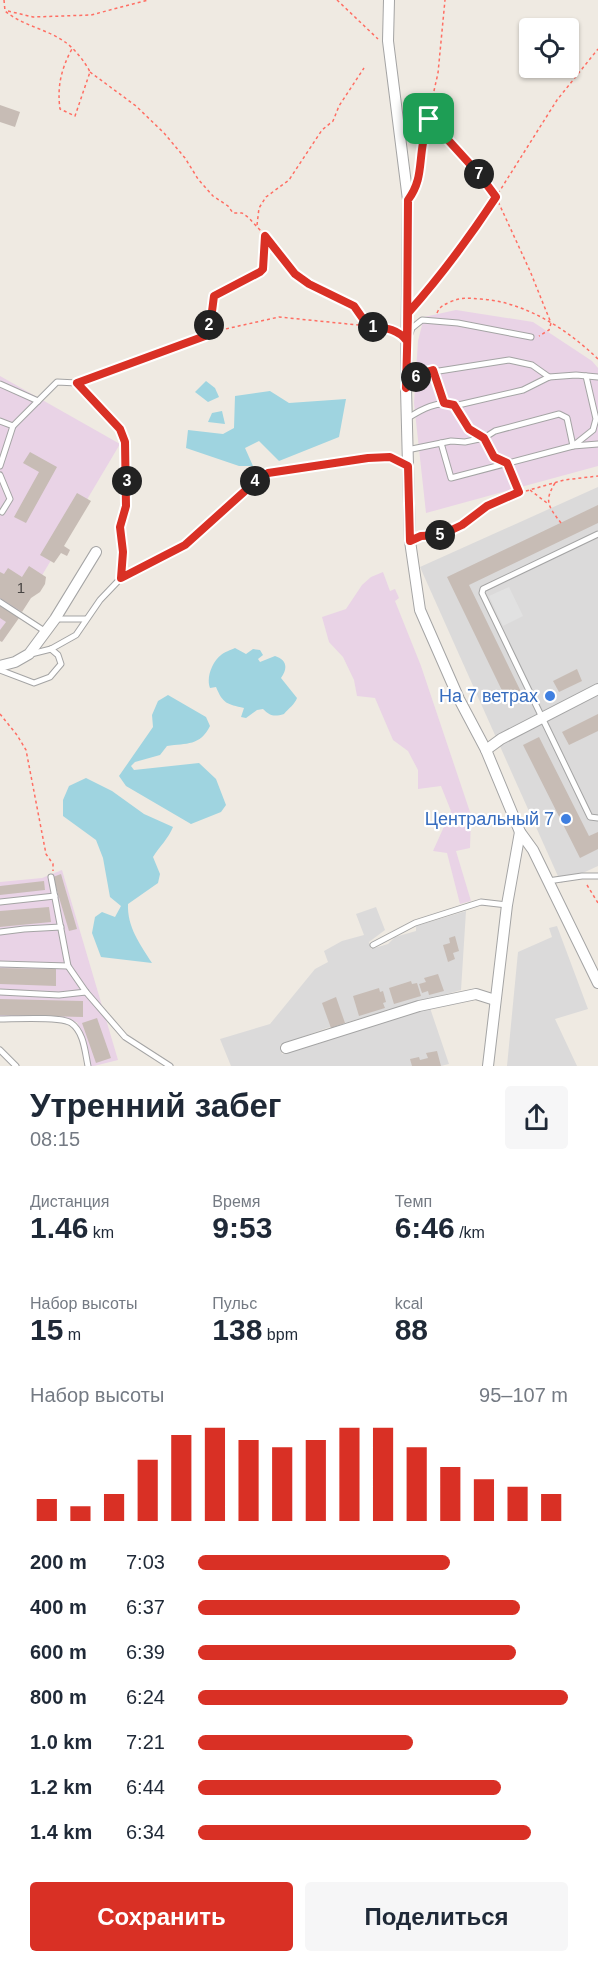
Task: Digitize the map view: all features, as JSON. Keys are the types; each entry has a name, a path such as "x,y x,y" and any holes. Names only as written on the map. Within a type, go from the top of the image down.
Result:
{"street":[{"path":"389,0 388,41 408,200 407,450 410,541 420,610 459,699 486,750 520,832 533,850 598,983"},
{"path":"0,668 29,654 55,619 96,552"},
{"path":"486,750 501,739 598,689"},
{"path":"488,1066 507,904 514,854 520,832"},
{"path":"286,1048 419,1006 476,994 495,1000"}],"lane":[{"path":"407,341 412,328 422,320 458,323 531,337"},
{"path":"406,388 420,374 433,370 509,360 532,365 549,377"},
{"path":"433,370 444,403"},
{"path":"573,446 593,430 596,419 586,376"},
{"path":"407,418 424,409 444,403 454,405 523,390 549,377 598,377"},
{"path":"0,466 13,426 57,382 77,383 120,429 125,442 126,506 120,527 123,552 121,578 100,600 76,635 51,649 29,654"},
{"path":"0,384 38,401"},
{"path":"454,405 469,429 484,438 494,457 507,463 519,492"},
{"path":"407,450 484,438 495,431 559,414 567,418 573,446"},
{"path":"0,421 13,426"},
{"path":"0,442 7,444"},
{"path":"441,443 451,478 573,446 598,444"},
{"path":"0,475 10,499 2,512"},
{"path":"598,534 483,589 482,592 590,817 598,818"},
{"path":"569,537 573,546"},
{"path":"0,602 46,632"},
{"path":"55,619 86,619"},
{"path":"0,668 34,683 51,677 61,664 58,656 51,649"},
{"path":"548,881 598,876"},
{"path":"51,877 69,966 86,992 125,1037 170,1066"},
{"path":"0,902 55,896"},
{"path":"373,945 415,923 481,902 507,904"},
{"path":"0,932 61,927"},
{"path":"0,964 69,966"},
{"path":"0,992 59,995 86,992"},
{"path":"0,1019 60,1020 70,1023 77,1030 84,1044 88,1066"},
{"path":"0,1050 15,1066"}],"path":[{"path":"4,0 5,11 13,18 65,42 85,63 90,72 136,106 164,133 213,196 228,206 233,213 242,213 249,218 295,274 309,284 354,306 368,326"},
{"path":"0,10 33,17 91,15 148,0"},
{"path":"338,0 378,39"},
{"path":"408,200 413,193 420,172 422,144 438,73 445,0"},
{"path":"72,49 63,64 58,92 60,110 75,116 90,72"},
{"path":"408,313 470,238 557,100 598,49"},
{"path":"257,227 259,208 266,197 289,180 322,130 333,121 339,106 364,68"},
{"path":"394,94 429,119 479,174 496,197 551,323 549,330 542,335 531,337"},
{"path":"205,336 211,319 214,296 263,269 265,236"},
{"path":"433,321 439,307 460,297 500,300 551,323 598,359"},
{"path":"77,383 221,330 279,317 394,330 401,333 407,341"},
{"path":"121,578 185,545 256,481 268,473 368,458 390,457 408,466"},
{"path":"410,541 421,536 441,535 462,525 487,506 519,492 556,482 598,476"},
{"path":"548,503 549,494 556,482"},
{"path":"530,490 548,503 561,523"},
{"path":"0,714 26,750 46,854 54,869 51,877"},
{"path":"582,876 598,903"}],"shaded area":[{"path":"456,310 533,322 592,361 598,368 598,466 426,513 414,403 418,341 424,317"},
{"path":"0,376 120,444 3,641 0,639"},
{"path":"598,487 598,866 561,883 420,567"},
{"path":"383,572 390,591 395,589 399,598 395,601 421,666 471,815 470,848 456,851 471,901 460,904 447,853 433,851 451,811 441,786 418,789 418,770 408,751 393,740 375,698 357,696 354,680 343,657 329,642 322,617 346,609 362,585 371,577"},
{"path":"509,587 523,616 503,626 489,596"},
{"path":"62,870 118,1060 94,1066 91,1066 77,1022 0,1020 0,882 42,878"},
{"path":"376,907 385,930 369,942 371,949 388,944 395,937 416,931 416,926 466,911 461,990 327,1028 280,1045 282,1054 430,1008 449,1064 441,1066 231,1066 220,1039 270,1024 315,969 328,962 324,951 342,941 364,935 356,914"},
{"path":"557,926 588,1009 555,1019 577,1066 507,1066 518,952 552,937 549,928"}],"water":[{"path":"206,381 215,388 219,397 208,402 195,392"},
{"path":"270,391 289,403 346,399 339,437 279,461 259,441 245,448 253,466 239,466 186,448 188,430 223,434 234,428 235,396"},
{"path":"222,411 225,424 208,422 212,413"},
{"path":"235,648 246,654 253,649 260,650 263,655 258,659 260,662 275,656 284,662 285,671 281,678 297,698 284,714 272,715 263,709 257,710 246,718 241,717 244,708 226,702 216,687 210,688 209,675 215,662 222,654"},
{"path":"168,695 206,717 210,726 197,740 187,744 167,746 160,755 135,762 131,766 134,770 199,763 216,779 226,805 221,812 191,824 126,786 119,776 153,727 152,715 158,701"},
{"path":"86,778 112,791 144,814 173,827 153,857 160,874 158,883 128,904 132,928 152,963 101,957 92,933 95,917 102,912 115,917 121,906 110,897 103,858 96,840 63,816 63,800 69,786"}],"building":[{"path":"0,105 20,112 15,127 0,122"},
{"path":"30,452 57,467 26,523 14,517 39,472 23,463"},
{"path":"77,493 91,501 64,546 70,550 67,556 61,553 54,563 40,555"},
{"path":"598,505 598,523 469,585 524,698 509,705 447,577"},
{"path":"29,566 46,577 45,584 40,592 31,598 22,612 0,598 0,572 4,574 8,568 22,577"},
{"path":"0,604 19,618 2,642 0,641 0,630 6,622 0,618"},
{"path":"577,669 582,681 559,692 553,681"},
{"name":"На 7 ветрах","path":"554,691 557,697 547,702 544,695"},
{"path":"598,714 598,731 569,745 562,732"},
{"path":"539,737 589,836 598,832 598,849 580,858 523,745"},
{"path":"61,874 77,929 69,931 53,877"},
{"path":"44,881 45,890 0,895 0,886"},
{"path":"49,907 51,922 0,927 0,911"},
{"path":"455,936 459,951 453,953 455,959 448,962 443,945 450,943 449,938"},
{"path":"0,968 56,969 56,986 0,984"},
{"path":"438,974 444,991 429,995 428,991 422,993 419,984 426,982 424,978"},
{"path":"411,981 412,984 417,983 421,996 394,1004 389,988"},
{"path":"379,988 380,992 383,991 385,1008 359,1016 353,996"},
{"path":"336,997 345,1023 331,1028 322,1003"},
{"path":"0,999 83,1001 83,1017 0,1015"},
{"path":"97,1018 111,1058 96,1063 82,1023"},
{"path":"437,1051 441,1066 412,1066 410,1059 428,1058 426,1053"}],"place":[{"name":"На 7 ветрах","path":"550,696"},
{"name":"Центральный 7","path":"566,819"}],"route":[{"path":"429,119 479,174 496,197 470,238 408,313 406,388 420,374 433,370 444,403 454,405 469,429 484,438 494,457 507,463 519,492 487,506 462,525 441,535 421,536 410,541 408,466 390,457 368,458 268,473 256,481 185,545 121,578 123,552 120,527 126,506 127,474 125,442 120,429 77,383 205,336 211,319 214,296 263,269 265,236 295,274 309,284 354,306 368,326 394,330 401,333 407,341 408,200 413,193 420,172 422,144 429,119"}]}
